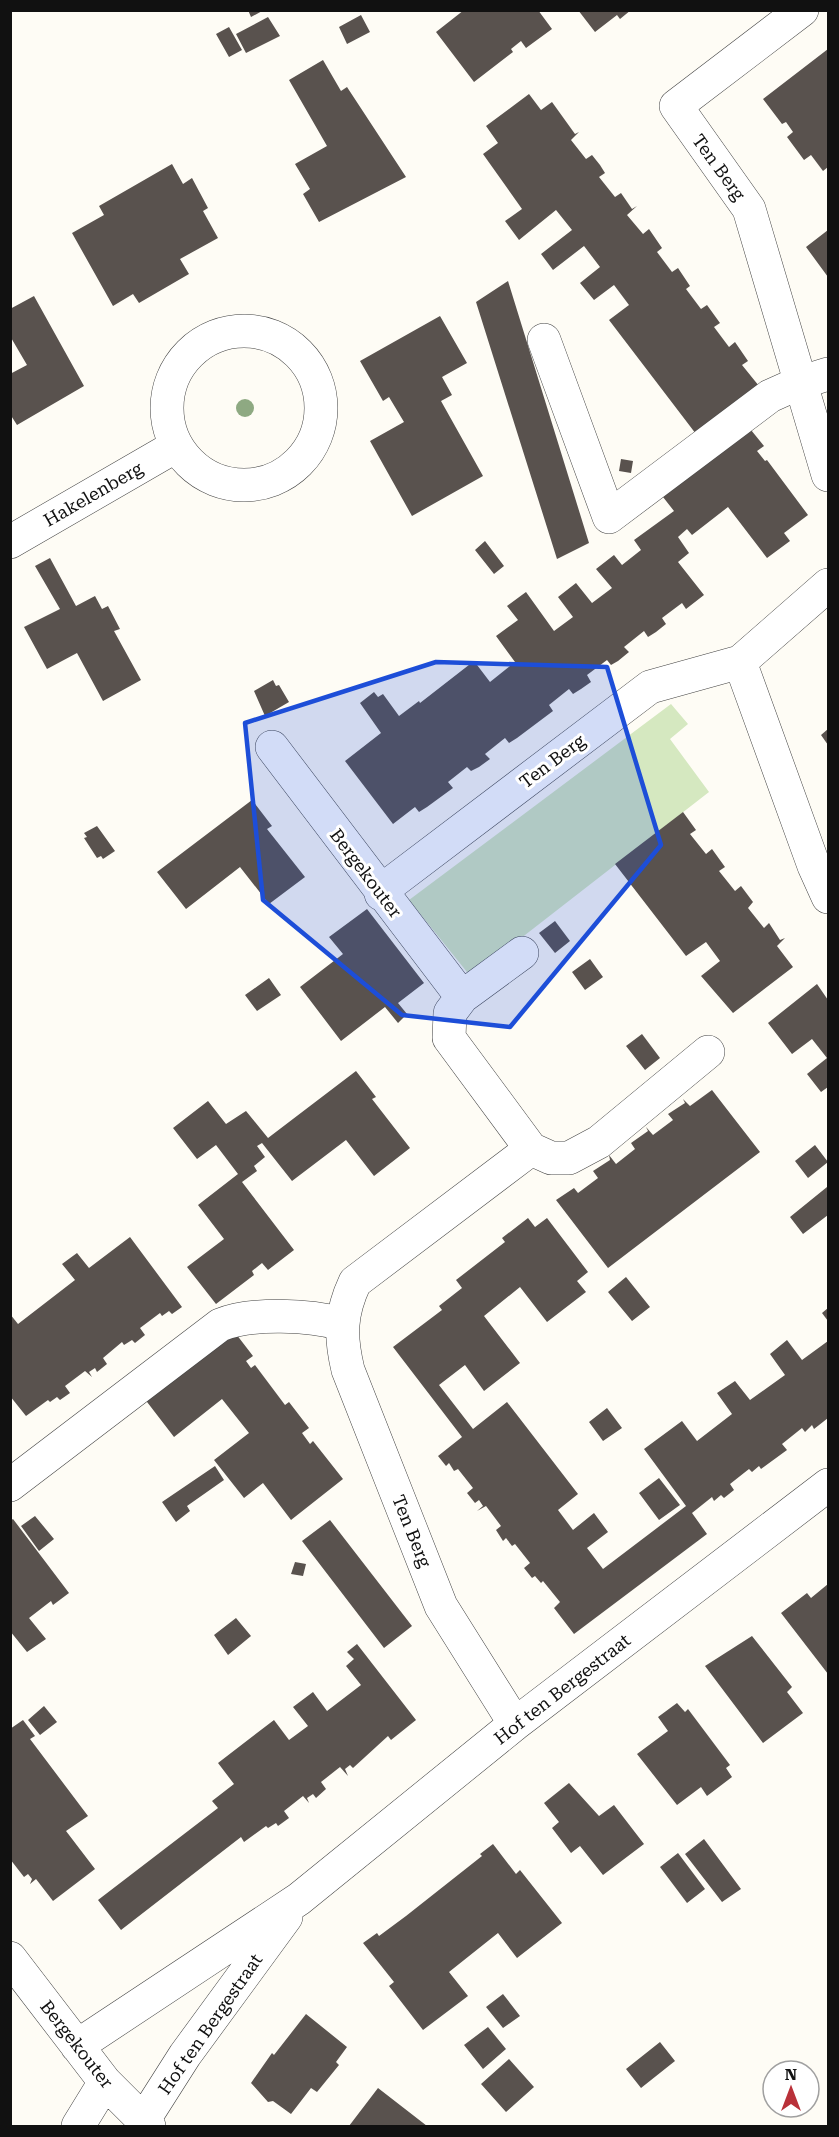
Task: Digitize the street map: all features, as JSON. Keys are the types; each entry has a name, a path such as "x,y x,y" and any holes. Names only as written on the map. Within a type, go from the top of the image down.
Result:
{"street":[{"name":"Ten Berg","path":"802,10 676,106 749,209 814,378 828,475"},
{"path":"242,330 268,334 291,345 309,365 319,386 322,414 314,443 298,465 276,478 250,485 224,483 207,476 186,459 176,446 167,420 168,393 184,358 205,341 242,330"},
{"path":"544,340 609,517 770,396 814,378"},
{"name":"Hakelenberg","path":"10,542 176,446"},
{"name":"Ten Berg","path":"381,894 394,881 650,687 740,662 828,585"},
{"path":"740,662 814,866 828,897"},
{"name":"Bergekouter","path":"272,747 381,894 462,997"},
{"path":"522,953 462,997 450,1013 449,1038 531,1149 551,1158 569,1158 589,1147 708,1052"},
{"name":"Ten Berg","path":"515,1724 441,1606 348,1370 343,1348 342,1324 344,1304 355,1282 531,1149"},
{"path":"10,1485 220,1325 236,1319 320,1318 342,1324"},
{"name":"Hof ten Bergestraat","path":"77,2046 299,1899 515,1724 828,1485"},
{"name":"Hof ten Bergestraat","path":"146,2124 185,2055 299,1899"},
{"name":"Bergekouter","path":"10,1958 105,2082 146,2124"},
{"path":"78,2127 105,2082"}],"highlighted area":[{"path":"436,662 607,667 661,845 510,1027 402,1015 263,900 245,723"}],"green space":[{"path":"671,704 688,724 670,739 709,792 471,977 409,900"}],"building":[{"path":"248,10 264,10 251,17"},
{"path":"464,10 538,10 552,29 526,48 521,41 511,49 513,52 474,82 436,32"},
{"path":"578,10 631,10 620,19 617,15 595,32"},
{"path":"361,15 370,32 347,44 339,27"},
{"path":"268,17 280,36 246,53 236,34"},
{"path":"229,27 242,50 229,57 216,34"},
{"path":"828,49 828,167 823,171 811,155 804,160 787,137 793,132 786,122 782,124 763,99"},
{"path":"323,60 341,91 347,87 406,177 319,222 303,194 310,189 295,164 327,146 289,80"},
{"path":"529,94 541,110 552,102 575,134 579,132 571,140 586,159 592,155 600,165 605,173 599,177 615,197 621,193 632,209 637,206 627,215 643,234 649,229 662,248 657,252 672,272 678,268 690,286 686,289 701,309 707,305 720,323 714,327 729,347 735,342 748,361 742,365 759,386 696,434 609,320 629,305 614,285 594,300 580,283 600,267 584,246 553,270 541,254 572,230 556,210 519,240 505,221 522,209 483,154 498,143 486,126"},
{"path":"172,164 183,184 192,178 208,208 203,211 218,238 180,259 189,274 139,303 133,294 113,306 72,233 104,215 99,206"},
{"path":"828,230 828,277 806,247"},
{"path":"508,281 589,543 557,559 476,302"},
{"path":"34,296 84,386 17,425 10,414 10,374 27,365 10,336 10,309"},
{"path":"440,316 467,363 442,377 452,395 441,401 483,476 412,516 370,441 404,422 389,397 383,401 360,361"},
{"path":"751,430 764,446 757,451 765,461 767,460 808,515 784,533 790,541 767,558 728,507 692,535 687,529 678,537 689,553 678,562 704,595 686,609 682,603 662,618 666,624 656,632 648,637 644,631 624,647 629,652 618,661 611,665 607,660 587,675 591,682 573,694 569,689 549,705 553,711 509,743 505,738 485,754 490,759 479,767 471,771 467,767 448,782 453,788 419,812 415,807 393,824 345,761 381,733 360,703 374,692 378,697 383,694 399,716 419,701 420,703 474,661 490,682 515,662 496,636 518,620 507,606 526,592 554,631 573,617 558,597 576,583 592,603 612,588 596,569 614,555 622,565 641,550 634,540 674,511 663,497"},
{"path":"621,459 633,461 631,473 619,471"},
{"path":"485,541 504,566 494,574 475,550"},
{"path":"50,558 76,606 95,596 102,609 108,606 120,629 114,631 141,680 103,701 77,653 47,669 24,627 60,609 35,566"},
{"path":"273,680 276,686 279,685 289,702 265,716 254,691"},
{"path":"828,729 828,745 821,735"},
{"path":"252,800 272,826 267,829 305,877 269,904 240,867 186,909 157,872"},
{"path":"683,812 696,830 690,834 706,854 712,849 725,867 719,871 735,891 741,886 753,902 748,908 764,928 769,923 780,940 785,938 777,946 793,967 733,1013 701,976 720,961 706,942 686,956 615,864"},
{"path":"97,826 115,851 103,859 101,856 97,858 84,838 87,837 84,833"},
{"path":"367,909 424,983 398,1003 407,1014 398,1023 385,1007 341,1041 300,987 343,954 329,937"},
{"path":"555,921 570,941 555,953 539,933"},
{"path":"590,959 603,977 585,990 572,972"},
{"path":"269,978 281,995 257,1011 245,995"},
{"path":"817,984 828,1000 828,1087 821,1092 807,1074 827,1058 812,1039 792,1054 768,1023"},
{"path":"642,1034 660,1058 645,1070 626,1046"},
{"path":"356,1071 376,1097 372,1099 410,1148 374,1176 346,1140 292,1181 262,1143 257,1146 265,1157 254,1166 257,1171 242,1182 294,1250 268,1270 262,1263 252,1271 254,1275 216,1304 187,1267 224,1239 198,1205 238,1174 216,1145 197,1159 173,1128 208,1101 226,1124 246,1111 268,1138"},
{"path":"712,1090 760,1152 608,1268 556,1200 574,1188 578,1193 598,1178 593,1171 610,1160 609,1155 616,1164 635,1149 631,1143 648,1131 646,1127 653,1135 673,1120 668,1114 685,1103 683,1099 690,1106"},
{"path":"815,1145 828,1162 808,1178 795,1161"},
{"path":"827,1187 828,1215 803,1234 790,1217"},
{"path":"528,1218 535,1227 547,1218 588,1272 577,1281 586,1292 547,1322 520,1287 484,1316 520,1363 484,1391 465,1365 439,1385 473,1429 507,1402 578,1494 558,1510 573,1530 594,1513 608,1532 587,1548 603,1569 686,1506 644,1449 682,1421 697,1441 732,1414 717,1393 735,1381 750,1400 785,1375 770,1354 787,1340 802,1360 828,1341 828,1418 814,1429 812,1425 805,1432 802,1428 782,1444 787,1450 761,1469 759,1466 752,1472 749,1469 730,1484 734,1490 724,1498 721,1495 714,1501 712,1497 692,1513 707,1534 574,1634 554,1608 560,1602 543,1581 541,1583 535,1576 532,1578 524,1568 530,1563 515,1544 512,1546 506,1538 503,1541 496,1530 501,1526 486,1506 477,1511 483,1506 479,1500 475,1503 467,1493 473,1488 458,1469 454,1471 449,1463 446,1466 438,1456 462,1437 393,1347 442,1310 439,1306 462,1288 456,1280 505,1242 502,1238"},
{"path":"130,1237 182,1307 172,1314 169,1311 162,1316 160,1313 140,1328 145,1335 135,1343 132,1340 124,1345 122,1342 103,1358 107,1364 97,1372 95,1368 89,1372 92,1377 85,1371 65,1386 70,1393 60,1400 57,1397 50,1402 48,1400 26,1416 10,1396 10,1314 18,1324 75,1280 62,1264 77,1253 89,1268"},
{"path":"626,1277 650,1307 632,1321 608,1292"},
{"path":"828,1308 828,1321 822,1313"},
{"path":"233,1330 253,1356 246,1361 251,1368 255,1365 285,1405 289,1402 309,1428 302,1433 310,1444 313,1441 343,1479 291,1520 263,1483 244,1498 214,1460 249,1433 222,1399 174,1437 144,1398"},
{"path":"607,1408 622,1428 603,1441 589,1422"},
{"path":"215,1466 224,1480 187,1506 190,1511 176,1522 162,1502"},
{"path":"659,1478 680,1505 659,1520 639,1493"},
{"path":"35,1516 54,1539 39,1551 21,1526"},
{"path":"13,1519 69,1593 53,1605 51,1601 29,1618 46,1639 27,1652 10,1631 10,1521"},
{"path":"330,1520 412,1626 384,1648 302,1541"},
{"path":"295,1562 306,1564 303,1576 291,1574"},
{"path":"828,1584 828,1674 781,1613 807,1593 811,1598"},
{"path":"236,1618 251,1636 228,1655 214,1635"},
{"path":"752,1636 792,1687 787,1692 803,1713 763,1743 705,1666"},
{"path":"357,1644 416,1720 391,1740 388,1736 353,1768 350,1765 345,1769 348,1776 340,1767 321,1782 326,1789 316,1798 313,1794 307,1798 309,1803 303,1796 284,1811 289,1818 278,1826 276,1823 268,1828 266,1826 244,1842 241,1837 121,1930 98,1900 218,1808 212,1801 234,1784 218,1763 274,1720 289,1740 308,1726 293,1707 313,1692 327,1711 361,1685 346,1666 354,1659 347,1652"},
{"path":"677,1703 685,1712 688,1709 730,1765 726,1768 732,1777 707,1796 701,1787 677,1805 637,1754 668,1731 658,1717"},
{"path":"44,1706 57,1722 40,1735 28,1720"},
{"path":"23,1720 35,1736 30,1739 88,1816 66,1831 95,1869 53,1901 36,1879 30,1884 32,1879 28,1874 24,1877 10,1859 10,1729"},
{"path":"569,1783 599,1816 614,1805 644,1844 603,1875 580,1846 571,1853 552,1828 559,1822 544,1803"},
{"path":"704,1839 741,1889 722,1902 685,1854"},
{"path":"493,1844 516,1874 520,1870 562,1923 517,1958 498,1933 449,1972 468,1996 423,2030 389,1986 394,1982 363,1943 377,1933 379,1936 406,1916 482,1856 480,1854"},
{"path":"678,1853 705,1889 687,1903 660,1867"},
{"path":"503,1994 520,2016 503,2028 486,2007"},
{"path":"306,2014 347,2047 336,2062 339,2065 317,2092 311,2088 291,2114 273,2101 268,2102 251,2083 272,2053 274,2055"},
{"path":"488,2027 506,2049 483,2069 464,2045"},
{"path":"660,2042 675,2061 641,2088 626,2069"},
{"path":"509,2059 534,2087 506,2112 481,2084"},
{"path":"378,2088 427,2126 349,2126"}]}
